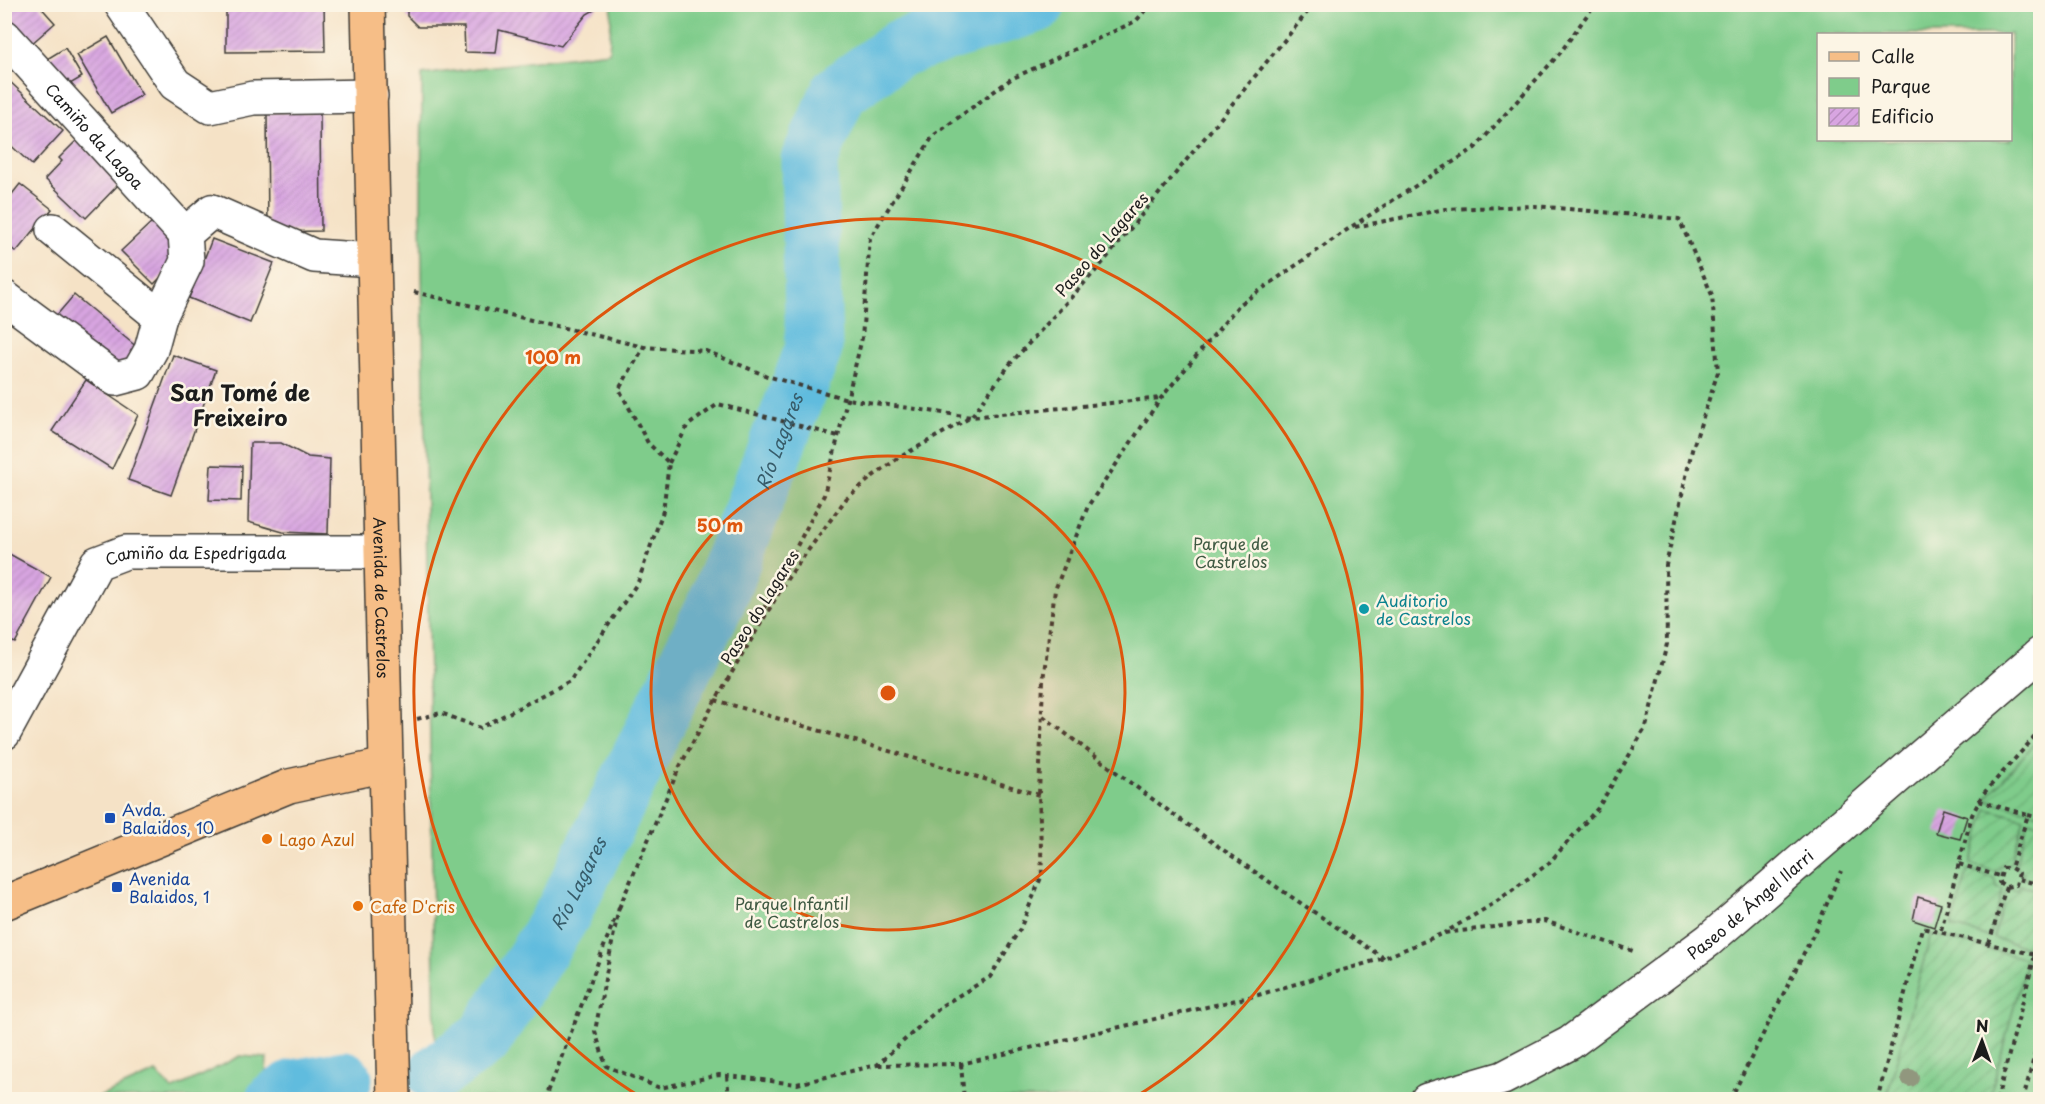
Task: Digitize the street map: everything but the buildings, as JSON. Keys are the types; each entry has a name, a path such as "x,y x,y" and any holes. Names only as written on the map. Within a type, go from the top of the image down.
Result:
{"main road":[{"name":"Avenida de Castrelos","path":"368,4 394,1083"},
{"path":"4,903 289,786 386,765"}],"street":[{"path":"121,4 175,84 210,107 253,98 371,96"},
{"name":"Camiño da Lagoa","path":"4,36 185,234"},
{"path":"4,297 115,379 138,373 151,350 160,317 187,261 185,234 212,211 314,256 373,260"},
{"path":"53,230 160,317"},
{"name":"Camiño da Espedrigada","path":"4,733 97,563 126,552 380,552"},
{"name":"Paseo de Ángel Ilarri","path":"1426,1100 1503,1078 1570,1043 1709,940 2040,654"}],"path":[{"path":"1039,795 715,702 824,495 862,338 870,238 933,136 1011,79 1136,21 1151,4"},
{"name":"Paseo do Lagares","path":"545,1100 619,907 680,768 715,702 787,579 846,499 900,457 971,417 1010,364 1099,267 1314,4"},
{"path":"877,1065 943,1005 990,976 1020,929 1042,875 1039,795 1043,680 1055,590 1088,506 1161,398 1239,305 1351,227 1475,148 1560,53 1595,4"},
{"path":"619,907 595,1031 606,1066 660,1088 719,1075 796,1084 877,1065 961,1064 1258,995 1384,958 1444,933 1493,904 1548,864 1598,808 1646,727 1667,644 1666,565 1692,450 1718,372 1712,295 1679,219 1535,206 1445,209 1351,227"},
{"path":"414,292 644,347 706,351 767,376 847,399 971,417 1161,398"},
{"path":"644,347 619,389 648,443 669,463"},
{"path":"384,727 441,712 480,728 570,681 638,582 663,511 669,463 687,426 718,404 838,436"},
{"path":"1043,715 1125,780 1270,885 1384,958"},
{"path":"1941,930 1972,815 1979,801 2040,731"},
{"path":"1979,801 2040,818"},
{"path":"2011,868 2028,815"},
{"path":"1730,1100 1816,929 1845,861"},
{"path":"1959,864 1999,876"},
{"path":"2003,868 2011,868 2019,873 2019,879 2013,887 2006,887 1999,882 1999,876 2003,868"},
{"path":"2019,879 2040,885"},
{"path":"1989,943 2006,887"},
{"path":"1444,933 1545,921 1633,951"},
{"path":"1877,1100 1922,928 1941,930 2038,956"},
{"path":"1997,1100 2038,956 2040,936"},
{"path":"2023,1100 2038,1056 2040,1034"},
{"path":"961,1064 964,1100"},
{"path":"727,1076 729,1100"}],"green space":[{"name":"Parque de Castrelos","path":"612,4 2040,5 2040,1099 436,1099 421,214 422,75 609,52"},
{"path":"2040,737 2040,814 1985,800"},
{"path":"1987,809 2024,819 2010,865 2003,865 1996,872 1970,864"},
{"path":"2028,821 2040,824 2040,883 2023,878 2023,872 2015,866"},
{"path":"1968,870 1994,878 1997,887 2003,889 1989,937 1952,926"},
{"path":"2020,885 2040,891 2040,913 2030,948 1993,938 2007,889 2018,890"},
{"path":"1931,934 2027,959 1989,1099 1886,1099"},
{"path":"240,1056 267,1058 265,1086 340,1083 340,1099 97,1098 156,1072 172,1090"}],"waterway":[{"name":"Río Lagares","path":"435,1074 484,1039 563,913 717,601 814,348 809,160 839,92 900,48 1037,4"},
{"name":"Río Lagares","path":"274,1100 293,1088 344,1079"}],"place":[{"name":"Auditorio de Castrelos","path":"1364,609"},
{"name":"Avda. Balaidos, 10","path":"110,818"},
{"name":"Lago Azul","path":"267,839"},
{"name":"Avenida Balaidos, 1","path":"117,887"},
{"name":"Cafe D'cris","path":"358,906"}],"district":[{"name":"San Tomé de Freixeiro","path":"240,404"}],"park label":[{"name":"Parque Infantil de Castrelos","path":"792,912"}]}
